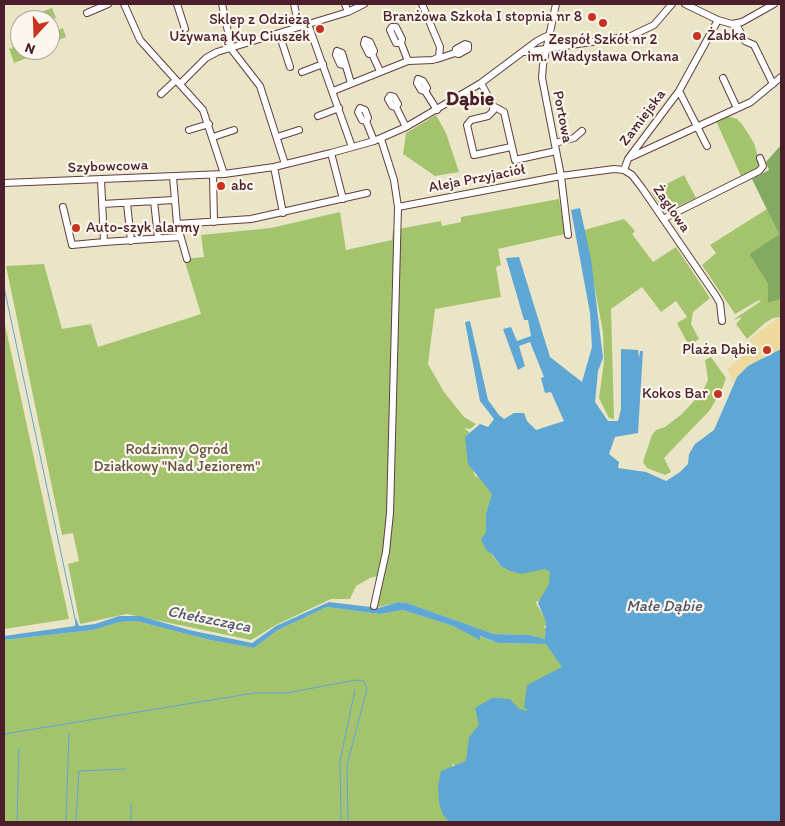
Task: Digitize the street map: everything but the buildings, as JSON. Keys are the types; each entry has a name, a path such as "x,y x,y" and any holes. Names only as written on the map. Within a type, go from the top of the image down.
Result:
{"street":[{"path":"88,13 108,4"},
{"path":"124,4 140,40 203,110 224,174"},
{"path":"177,4 185,29"},
{"path":"222,4 231,47 260,86 285,164"},
{"path":"294,4 299,27"},
{"path":"346,4 348,12"},
{"path":"161,94 206,58 231,47 348,12 364,4"},
{"path":"422,4 440,52 437,59"},
{"name":"Portowa","path":"556,4 546,48 542,78 561,176 568,235"},
{"name":"Szybowcowa","path":"522,53 631,36 654,25 672,4"},
{"path":"685,4 718,20 736,24 765,6 774,4"},
{"name":"Zamiejska","path":"624,170 628,159 679,91 718,20"},
{"path":"308,24 340,108 352,147"},
{"path":"736,24 745,41 754,45 773,84"},
{"path":"280,33 290,67"},
{"name":"Szybowcowa","path":"4,183 224,174 285,164 331,153 377,140 406,127 481,83 537,41 549,35"},
{"path":"400,43 408,60"},
{"path":"333,91 408,60 437,59 455,53"},
{"path":"372,54 380,71"},
{"path":"302,72 323,64"},
{"path":"344,65 351,83"},
{"path":"628,159 751,102 781,77"},
{"path":"723,78 737,108"},
{"path":"481,83 493,106 504,112 515,160 556,151"},
{"path":"425,91 437,110"},
{"name":"Zamiejska","path":"679,91 707,146"},
{"path":"493,106 493,111 488,116 471,120 467,125 474,155 512,147"},
{"path":"396,107 406,127"},
{"path":"318,116 340,108"},
{"path":"366,121 377,140 394,180 398,207 390,513 386,552 374,606"},
{"path":"189,130 209,124"},
{"path":"212,137 234,130"},
{"path":"277,137 299,130"},
{"path":"555,143 574,138 582,131"},
{"path":"331,153 343,199"},
{"path":"663,219 759,172 762,166 760,158"},
{"path":"274,166 283,213"},
{"path":"561,176 614,169 624,170"},
{"name":"Żaglowa","path":"624,170 632,175 720,303 722,321"},
{"path":"213,175 214,222"},
{"name":"Aleja Przyjaciół","path":"398,207 561,176"},
{"path":"173,177 177,224 187,259"},
{"path":"100,180 104,242"},
{"path":"177,224 251,220 366,193"},
{"path":"102,204 174,200"},
{"path":"154,201 158,238"},
{"path":"127,203 131,241"},
{"path":"62,207 72,245 180,237"}],"green space":[{"path":"63,28 66,37 60,40 60,29"},
{"path":"436,115 446,133 459,172 435,176 403,154 406,133"},
{"path":"728,116 737,119 742,124 754,143 759,160 757,168 741,176 716,121"},
{"path":"781,145 781,299 768,303 768,284 749,254 779,234 752,179 769,170 766,162"},
{"path":"684,175 696,198 668,211 663,210 651,192"},
{"name":"Rodzinny Ogród Działkowy \"Nad Jeziorem\"","path":"559,199 565,234 498,249 501,265 496,267 501,297 435,309 428,364 444,392 464,417 476,424 470,429 464,428 471,434 472,467 475,476 493,483 489,551 501,566 567,553 541,602 537,601 536,603 548,624 543,627 553,631 545,639 529,635 494,634 407,603 398,602 376,608 382,575 370,578 356,586 350,599 331,599 276,625 251,640 127,614 80,624 68,564 79,561 73,533 62,535 6,266 44,264 62,329 91,324 98,347 201,314 184,259 204,257 201,235 271,228 340,212 346,250 392,240 393,230 441,221 442,226 461,222 461,217"},
{"path":"767,209 779,234 749,254 768,284 768,303 781,299 781,317 773,318 765,323 747,339 736,324 742,317 733,320 761,301 759,300 735,314 702,265 716,253 710,245"},
{"path":"624,219 635,231 632,234 653,262 676,247 710,298 693,312 691,324 699,339 689,346 677,323 687,317 676,301 661,312 642,287 611,309 614,419 609,418 599,398 604,362 603,332 584,230"},
{"path":"4,320 69,619 4,629"},
{"path":"711,357 726,378 710,410 664,458 671,472 665,475 647,468 643,462 652,435 656,430 665,427 682,414 703,391 708,380 705,360"},
{"path":"327,607 380,614 403,610 453,626 479,639 479,636 498,643 546,644 568,659 534,706 482,751 458,767 452,764 454,822 4,822 4,640 93,630 120,622 136,621 210,640 254,648 278,630"}],"sand":[{"name":"Plaża Dąbie","path":"776,319 781,319 781,349 748,366 732,382 731,375 727,369 744,354 739,349 747,341 757,352 749,340"}],"water":[{"name":"Małe Dąbie","path":"580,208 591,259 603,358 598,371 595,402 608,421 618,421 621,409 621,349 638,350 639,358 640,351 643,351 638,433 615,437 609,454 619,462 618,468 646,472 666,481 680,472 688,464 689,454 695,444 714,430 737,377 748,366 781,349 781,822 449,822 442,813 439,802 438,786 441,771 466,761 469,737 479,725 475,708 492,698 497,698 510,699 519,709 527,711 524,708 527,685 562,667 546,644 498,643 480,636 480,640 453,626 403,610 380,614 327,607 278,630 254,648 210,640 136,621 120,622 93,630 4,640 4,636 75,626 76,618 79,626 95,624 119,616 140,616 189,630 252,643 276,626 329,602 379,608 398,602 407,603 494,634 529,635 545,639 546,622 538,603 549,584 550,572 545,569 521,574 508,570 501,566 492,554 487,551 481,540 486,532 486,514 492,494 468,464 465,437 480,424 488,427 494,419 480,401 465,322 470,321 488,400 499,415 504,419 514,413 524,413 527,421 536,430 564,421 551,392 545,393 541,378 544,377 530,342 519,346 525,366 518,370 503,329 511,327 517,341 531,336 528,320 524,320 506,258 519,257 550,357 582,382 592,347 590,313 571,210"}],"waterway":[{"path":"4,287 76,623"},
{"path":"4,734 254,693 287,693 355,680 364,681 367,689 347,765 348,822"},
{"path":"341,822 340,761 355,690"},
{"path":"66,822 69,733"},
{"path":"17,822 19,748"},
{"path":"76,822 79,771 126,769"},
{"path":"131,803 131,822"}],"place":[{"name":"Branżowa Szkoła I stopnia nr 8","path":"592,17"},
{"name":"Zespół Szkół nr 2 im. Władysława Orkana","path":"603,23"},
{"name":"Sklep z Odzieżą Używaną Kup Ciuszek","path":"320,29"},
{"name":"Żabka","path":"697,36"},
{"name":"abc","path":"221,186"},
{"name":"Auto-szyk alarmy","path":"76,228"},
{"name":"Plaża Dąbie","path":"767,350"},
{"name":"Kokos Bar","path":"718,394"}],"district":[{"name":"Dąbie","path":"470,100"}],"water label":[{"name":"Chełszcząca","path":"209,620"}]}
